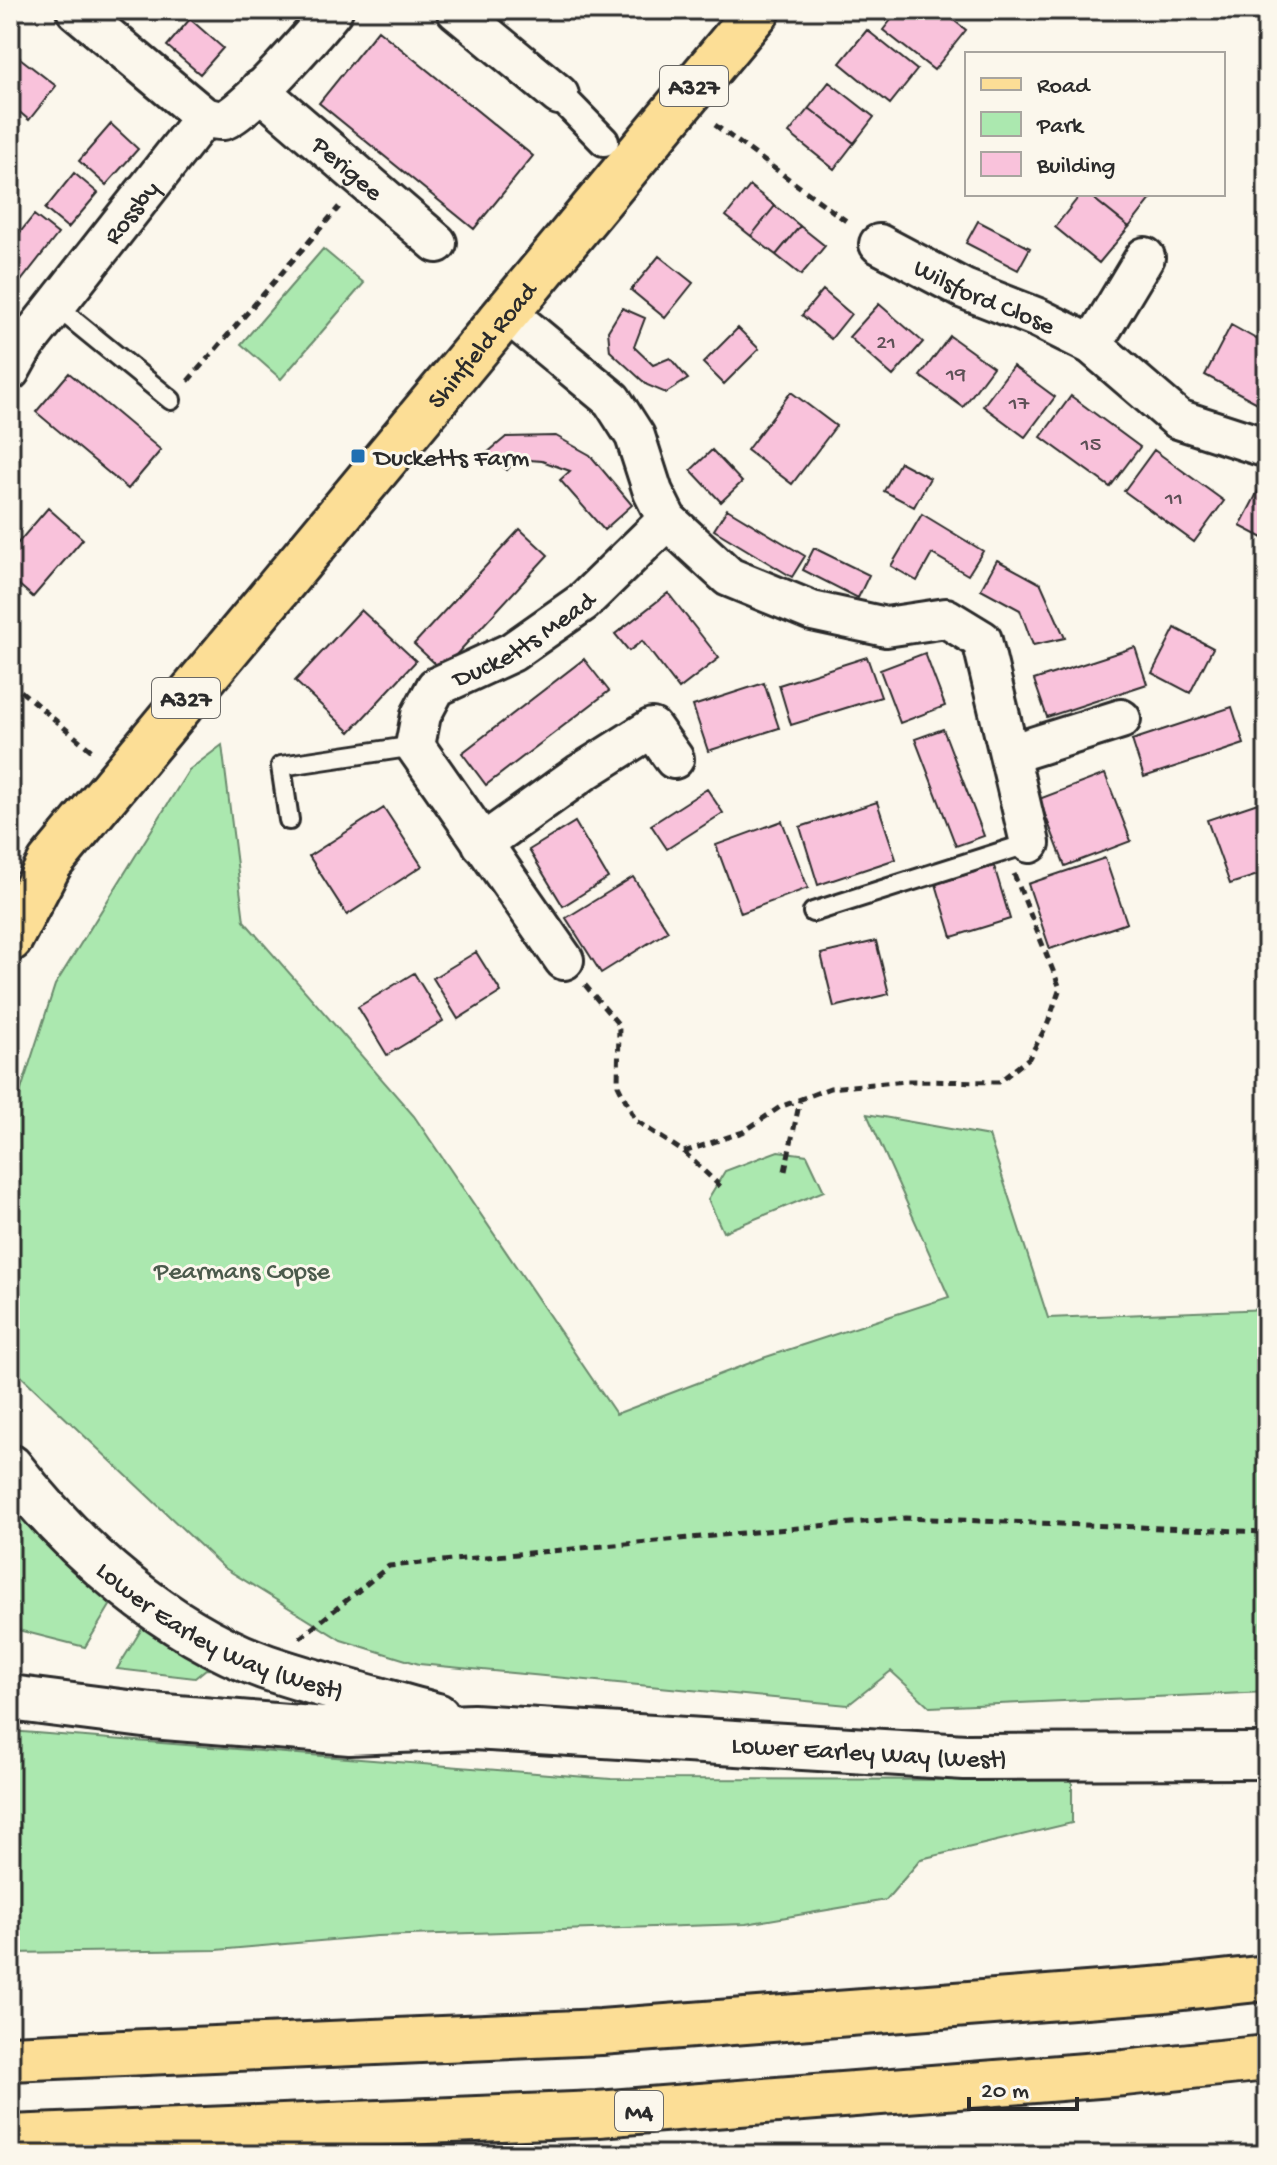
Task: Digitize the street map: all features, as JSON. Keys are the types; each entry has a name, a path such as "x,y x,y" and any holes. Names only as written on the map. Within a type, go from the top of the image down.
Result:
{"main road":[{"name":"Shinfield Road","path":"10,939 50,863 506,312 617,152 678,105 758,10"},
{"name":"Shinfield Road","path":"10,891 50,863"},
{"name":"Lower Earley Way (West)","path":"10,1467 35,1500 91,1557 130,1589 200,1636 265,1666 473,1727"},
{"name":"Lower Earley Way (West)","path":"10,1698 152,1716 350,1732 473,1727 965,1757 1267,1756"},
{"path":"10,2058 601,2032 1112,1993 1267,1978"},
{"name":"M4","path":"10,2138 598,2114 1109,2074 1267,2058"}],"street":[{"path":"76,10 204,117 222,120 235,114 308,42 333,10"},
{"path":"456,10 559,95 617,152"},
{"name":"Perigee","path":"259,90 437,243"},
{"name":"Rossby","path":"15,351 57,307 204,117"},
{"name":"Wilsford Close","path":"879,244 964,289 1038,318 1092,345 1178,419 1261,446 1267,444"},
{"path":"1092,345 1145,257"},
{"path":"506,312 612,400 635,436 653,492 667,520 729,577 812,611 886,627 946,618 982,640 1030,843"},
{"name":"Ducketts Mead","path":"415,746 421,715 436,687 512,652 583,602 667,520"},
{"path":"1010,754 1121,719"},
{"path":"482,844 581,773 652,728 674,759"},
{"path":"415,746 564,960"}],"lane":[{"path":"57,307 171,400"},
{"path":"289,820 281,766 415,746"},
{"path":"813,912 1030,843"}],"path":[{"path":"678,105 709,120 879,244"},
{"path":"171,400 363,180"},
{"path":"10,682 98,757"},
{"path":"684,1152 743,1132 780,1107 830,1088 907,1081 999,1082 1029,1058 1048,1023 1060,988 1014,875 1030,843"},
{"path":"564,960 619,1025 618,1085 636,1121 684,1152 723,1189"},
{"path":"785,1171 800,1099"},
{"path":"295,1641 389,1566 905,1518 1267,1532"}],"green space":[{"path":"323,249 364,283 281,379 241,344"},
{"name":"Pearmans Copse","path":"222,745 244,921 414,1116 616,1414 763,1358 949,1297 867,1114 989,1136 1048,1318 1267,1309 1267,1692 930,1707 891,1671 848,1705 419,1664 341,1640 223,1567 20,1375 10,1210 10,1124 55,985 189,770"},
{"path":"778,1151 807,1155 824,1191 723,1232 708,1199 725,1171"},
{"path":"10,1508 114,1599 85,1647 10,1628"},
{"path":"146,1622 290,1689 251,1686 237,1671 206,1669 195,1678 117,1669"},
{"path":"10,1731 611,1779 1072,1780 1072,1823 921,1859 886,1900 746,1924 377,1936 217,1950 10,1953"}],"building":[{"path":"899,10 941,10 966,30 934,70 883,30"},
{"path":"190,19 223,48 200,74 167,46"},
{"path":"378,30 533,156 474,229 319,103"},
{"path":"867,30 917,70 890,104 840,63"},
{"path":"16,55 56,86 29,120 10,104 10,63"},
{"path":"829,82 874,117 854,143 809,108"},
{"path":"809,108 854,143 834,169 789,133"},
{"path":"111,124 138,149 106,185 79,161"},
{"path":"74,173 98,193 68,228 45,209"},
{"path":"750,186 775,206 751,236 726,216"},
{"path":"1079,196 1090,196 1129,227 1099,263 1055,227"},
{"path":"1090,196 1153,196 1129,227"},
{"path":"775,206 800,226 776,255 751,236"},
{"path":"34,215 58,234 10,295 10,245"},
{"path":"978,221 1030,248 1018,270 966,243"},
{"path":"800,226 825,246 801,275 776,255"},
{"path":"659,256 693,283 665,318 631,290"},
{"path":"823,290 851,314 831,339 802,315"},
{"path":"879,304 923,342 893,376 849,337"},
{"path":"622,308 645,318 634,347 653,365 670,358 688,379 666,393 647,385 610,351 608,331"},
{"path":"1231,325 1267,345 1267,408 1205,375"},
{"path":"738,328 759,349 724,384 703,363"},
{"path":"950,336 993,367 963,407 920,376"},
{"path":"1013,366 1055,397 1025,437 983,406"},
{"path":"69,373 161,450 128,489 36,412"},
{"path":"791,392 836,426 792,484 747,450"},
{"path":"1071,396 1140,447 1110,487 1041,437"},
{"path":"556,436 590,455 632,505 604,530 560,480 570,471 542,461 517,459 507,470 487,453 506,437"},
{"path":"712,450 742,482 721,502 691,470"},
{"path":"1154,450 1224,501 1194,542 1124,491"},
{"path":"900,462 930,478 914,507 884,491"},
{"path":"1267,476 1267,540 1240,526"},
{"path":"48,508 83,539 33,597 10,577 10,552"},
{"path":"727,509 805,556 792,577 714,530"},
{"path":"922,514 983,551 968,575 932,554 917,581 891,566"},
{"path":"520,529 548,555 442,670 414,644"},
{"path":"814,548 869,575 858,598 803,570"},
{"path":"997,560 1041,584 1065,638 1033,645 1020,610 981,589"},
{"path":"668,593 719,658 679,689 642,641 629,651 615,634"},
{"path":"361,610 416,661 350,732 295,681"},
{"path":"1175,628 1213,648 1190,693 1152,673"},
{"path":"1135,647 1147,684 1047,717 1034,680"},
{"path":"925,653 945,706 900,723 880,670"},
{"path":"867,657 881,697 791,725 779,685"},
{"path":"584,659 609,691 486,785 462,753"},
{"path":"764,683 779,728 708,751 693,706"},
{"path":"1232,707 1244,744 1144,777 1132,740"},
{"path":"943,729 984,836 956,846 915,739"},
{"path":"1105,774 1131,841 1065,866 1039,799"},
{"path":"707,789 723,813 667,849 651,825"},
{"path":"1267,800 1267,872 1230,884 1207,820"},
{"path":"877,802 896,859 818,885 800,827"},
{"path":"384,808 422,866 347,915 309,856"},
{"path":"782,821 808,888 741,913 716,845"},
{"path":"575,822 608,878 563,906 529,850"},
{"path":"1105,858 1127,923 1050,949 1028,884"},
{"path":"994,866 1010,919 952,937 936,884"},
{"path":"633,877 668,931 601,973 566,918"},
{"path":"876,941 889,994 834,1007 821,954"},
{"path":"476,952 501,992 458,1019 433,978"},
{"path":"414,973 443,1021 387,1055 358,1007"}],"place":[{"name":"Ducketts Farm","path":"358,456"}]}
